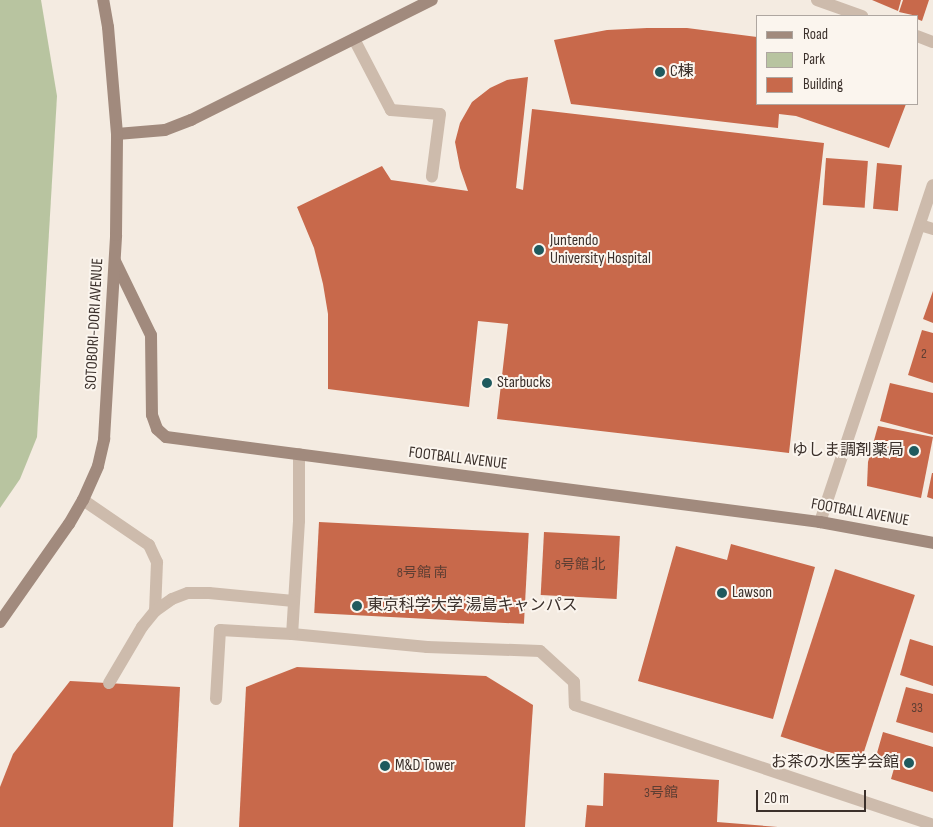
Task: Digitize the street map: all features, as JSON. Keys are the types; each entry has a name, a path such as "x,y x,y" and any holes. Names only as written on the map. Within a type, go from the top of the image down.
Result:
{"street":[{"name":"SOTOBORI-DORI AVENUE","path":"0,622 69,524 83,500 98,466 104,439 115,261 117,134 108,27 103,0"},
{"path":"117,134 165,130 191,120 432,0"},
{"path":"817,0 859,15"},
{"path":"918,36 933,42"},
{"path":"354,39 391,110 440,114 432,176"},
{"path":"820,522 933,185"},
{"path":"920,225 933,229"},
{"name":"FOOTBALL AVENUE","path":"115,261 151,334 152,415 157,429 166,438 820,522 933,543"},
{"path":"292,634 299,521 299,454"},
{"path":"83,500 149,544 157,562 154,611"},
{"path":"109,683 126,651 154,611 172,599 188,593 294,601"},
{"path":"216,699 220,630 292,634 427,646 540,651 574,682 575,705 933,825"}],"green space":[{"path":"0,0 41,0 57,96 37,437 20,479 0,508"}],"building":[{"path":"872,0 901,0 898,11"},
{"path":"903,0 929,0 922,21 918,19 918,15 899,12"},
{"name":"C棟","path":"687,28 756,37 756,105 906,105 889,148 796,116 779,114 778,128 571,104 554,40 607,30"},
{"path":"528,77 516,188 523,190 532,109 824,143 789,453 497,419 508,324 478,321 469,407 328,389 328,314 323,284 314,248 297,207 382,166 391,180 468,191 460,168 455,142 460,123 472,102 490,88 507,80"},
{"path":"826,158 868,161 865,208 823,205"},
{"path":"877,163 902,165 898,211 873,209"},
{"path":"933,291 933,323 923,319"},
{"path":"922,330 933,333 933,383 908,375"},
{"path":"890,383 933,393 933,435 880,421"},
{"path":"878,426 933,437 921,498 867,486 868,462"},
{"path":"933,473 933,499 927,497"},
{"path":"319,522 529,533 524,624 314,613"},
{"path":"544,532 620,536 617,599 541,595"},
{"path":"731,544 815,567 773,719 638,681 676,546 727,560"},
{"path":"835,569 915,595 861,762 781,736"},
{"path":"910,639 933,646 933,686 900,675"},
{"name":"M&D Tower","path":"297,667 486,676 533,705 525,827 239,827 246,687"},
{"path":"70,681 180,687 173,827 0,827 0,787 13,754"},
{"path":"906,687 933,694 933,733 896,722"},
{"name":"お茶の水医学会館","path":"883,732 933,747 933,792 891,779 895,765 875,760"},
{"path":"604,773 719,780 717,822 778,827 585,827 587,805 603,806"}],"place":[{"name":"C棟","path":"660,72"},
{"name":"Juntendo University Hospital","path":"539,250"},
{"name":"Starbucks","path":"487,383"},
{"name":"ゆしま調剤薬局","path":"914,451"},
{"name":"Lawson","path":"722,593"},
{"name":"東京科学大学 湯島キャンパス","path":"357,606"},
{"name":"お茶の水医学会館","path":"909,763"},
{"name":"M&D Tower","path":"385,766"}]}
